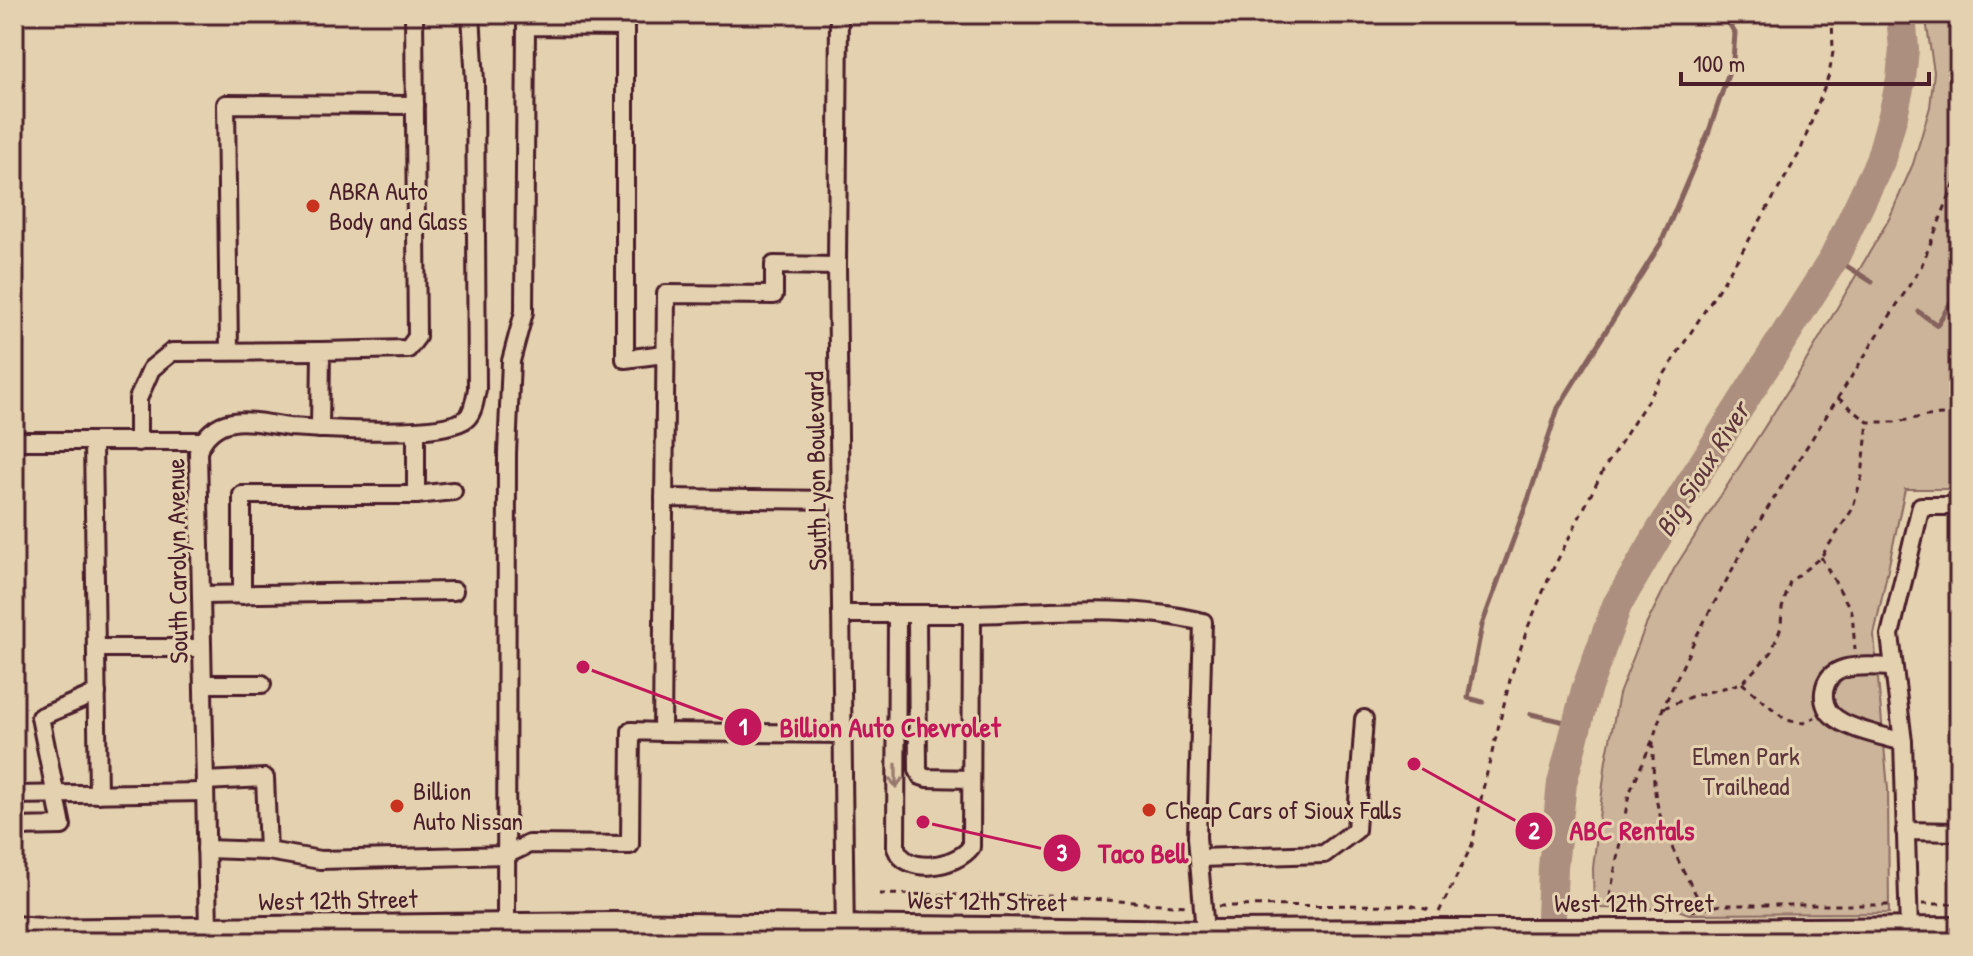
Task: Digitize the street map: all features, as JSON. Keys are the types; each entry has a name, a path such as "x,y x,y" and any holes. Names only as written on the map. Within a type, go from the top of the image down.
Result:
{"highway":[{"path":"14,930 41,931"}],"main road":[{"name":"West 12th Street","path":"41,931 614,924 845,934 1205,932 1443,919 1679,931 1959,929"}],"street":[{"path":"138,442 138,399 151,369 172,352 408,349 417,337 414,14"},
{"name":"South Carolyn Avenue","path":"208,929 198,452 202,441 213,430 233,422 320,429 416,430 447,426 466,419 474,405 477,389 475,82 471,14"},
{"name":"South Lyon Boulevard","path":"839,14 837,266 845,934"},
{"path":"506,926 507,453 511,361 524,312 526,26 625,27 625,359 664,354"},
{"path":"229,351 226,104 415,105"},
{"path":"662,732 666,294 774,295 774,265 837,266"},
{"path":"320,429 321,351"},
{"path":"416,430 416,495"},
{"path":"14,441 202,441"},
{"path":"93,441 98,794"},
{"path":"242,595 242,495 416,495 453,491"},
{"path":"664,498 840,500"},
{"path":"1909,930 1903,742 1890,635 1921,506 1959,506"},
{"path":"201,595 454,591"},
{"path":"841,614 1109,610 1169,613 1203,622 1197,837 1205,932"},
{"path":"897,614 896,848 899,856 921,865 950,864 964,857 971,847 972,614"},
{"path":"917,614 918,770 921,776 927,778 971,779"},
{"path":"96,648 202,648"},
{"path":"1893,667 1841,669 1828,680 1824,698 1832,716 1903,742"},
{"path":"203,684 262,684"},
{"path":"14,827 62,826 40,717 97,693"},
{"path":"1199,858 1324,854 1356,830 1364,719"},
{"path":"206,849 268,851 320,860 506,855 529,844 630,845 631,731 843,734"},
{"path":"14,795 98,794 265,778 268,851"},
{"path":"1905,831 1959,832"}],"path":[{"path":"879,894 1051,896 1202,906 1409,905 1443,919 1472,845 1511,676 1551,573 1604,469 1742,252 1800,152 1829,75 1833,52 1832,14"},
{"path":"1610,896 1624,812 1663,708 1721,587 1921,267 1959,172"},
{"path":"1838,398 1868,422 1897,422 1959,414"},
{"path":"1663,708 1742,683 1771,653 1781,627 1782,608 1790,582 1821,557 1852,510 1862,476 1868,422"},
{"path":"1821,557 1852,612 1857,667"},
{"path":"1742,683 1786,720 1804,723 1827,709"},
{"path":"1653,739 1655,793 1660,814 1669,841 1703,908 1959,904"}],"green space":[{"name":"Elmen Park Trailhead","path":"1925,14 1959,14 1959,489 1905,489 1874,635 1888,789 1889,913 1689,914 1675,909 1594,908 1593,868 1606,760 1619,694 1646,625 1674,569 1799,373 1889,219 1913,164 1930,107 1934,72"}],"waterway":[{"path":"1483,702 1468,698 1482,625 1558,408 1661,243 1709,131 1733,60 1735,33 1723,14"},
{"name":"Big Sioux River","path":"1550,942 1553,867 1562,783 1586,690 1617,605 1661,530 1834,258 1880,161 1893,115 1904,49 1901,14"},
{"path":"1834,258 1872,282"},
{"path":"1919,312 1937,325 1953,299 1959,281"},
{"path":"1531,714 1577,725"}],"place":[{"name":"ABRA Auto Body and Glass","path":"313,206"},
{"name":"Billion Auto Chevrolet","path":"583,667"},
{"name":"ABC Rentals","path":"1414,764"},
{"name":"Billion Auto Nissan","path":"397,806"},
{"name":"Cheap Cars of Sioux Falls","path":"1149,810"},
{"name":"Taco Bell","path":"923,822"}]}
